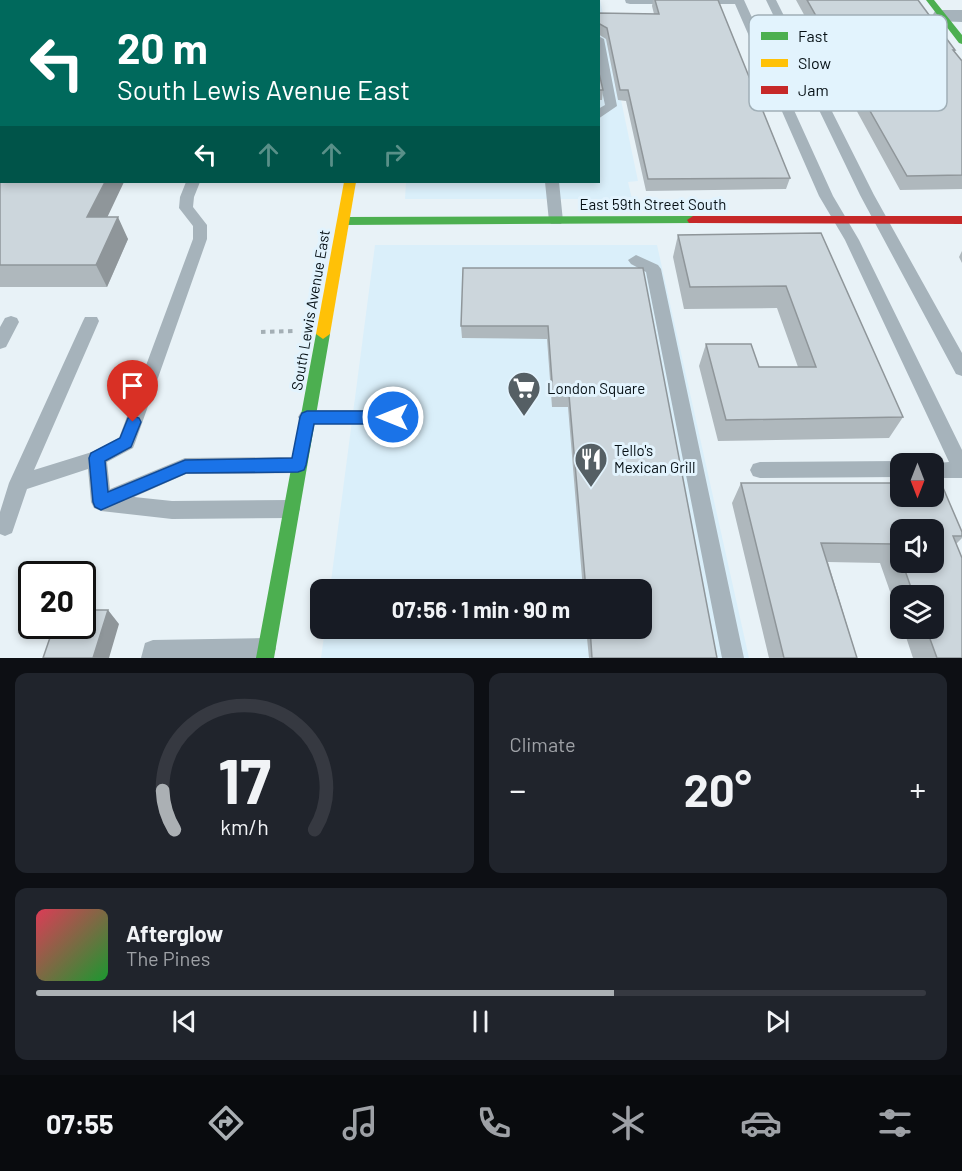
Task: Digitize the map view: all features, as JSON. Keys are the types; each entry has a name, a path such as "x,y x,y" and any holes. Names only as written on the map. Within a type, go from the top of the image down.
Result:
{"street":[{"name":"South Lewis Avenue East","path":"266,653 350,183"},
{"name":"East 59th Street South","path":"343,222 962,220"}],"lane":[{"path":"630,1 738,0 749,24"},
{"path":"771,0 778,15"},
{"path":"600,49 611,106 600,114"},
{"path":"788,111 826,196 852,240 962,470 944,470"},
{"path":"826,111 867,195 962,369"},
{"path":"19,483 97,458 126,442 200,239 200,225 186,208 187,197 193,183"},
{"path":"552,183 556,221"},
{"path":"636,260 653,269 733,658"},
{"path":"5,527 19,483 90,321"},
{"path":"0,343 11,322"},
{"path":"307,417 393,417"},
{"path":"97,458 101,502"},
{"path":"101,502 185,466 298,465"},
{"path":"759,470 890,469"},
{"path":"101,502 172,510 290,509"},
{"path":"152,658 153,651 266,653"}],"shaded area":[{"path":"600,0 638,181 628,182 632,199 405,199 406,183 600,183"},
{"name":"London Square","path":"375,245 657,245 749,658 321,658 324,639 652,639 652,579 331,579"}],"building":[{"path":"655,0 718,0 749,77 749,111 763,111 790,178 648,179 628,90 620,90 607,28 600,24 600,13 659,14"},
{"path":"807,0 918,0 929,15 816,15"},
{"path":"947,39 962,61 962,175 907,176 870,111 947,111"},
{"path":"0,183 104,183 87,217 118,217 96,265 0,265"},
{"path":"821,233 903,417 726,420 706,344 751,344 759,367 816,367 786,286 690,287 678,235"},
{"path":"463,268 643,268 717,658 592,658 591,639 652,639 652,579 585,579 569,395 553,395 548,326 461,326"},
{"path":"741,483 890,483 890,507 944,507 944,490 962,532 962,536 953,536 962,558 962,658 937,658 930,639 944,639 944,585 910,585 906,573 944,573 944,519 890,519 890,544 821,543 857,658 784,658"},
{"path":"96,610 108,610 93,658 43,658 50,639 96,639"}],"traffic: fast":[{"path":"930,0 942,15"},
{"path":"947,22 962,41"},
{"path":"343,221 693,220"},
{"path":"265,658 323,334"}],"traffic: slow":[{"path":"323,334 350,183"}],"traffic: jam":[{"path":"693,220 962,220"}],"place":[{"name":"London Square","path":"524,417"},
{"name":"Tello's Mexican Grill","path":"591,488"}],"route":[{"path":"133,422 126,442 97,458 101,502 185,466 298,465 307,417 393,417"}]}
